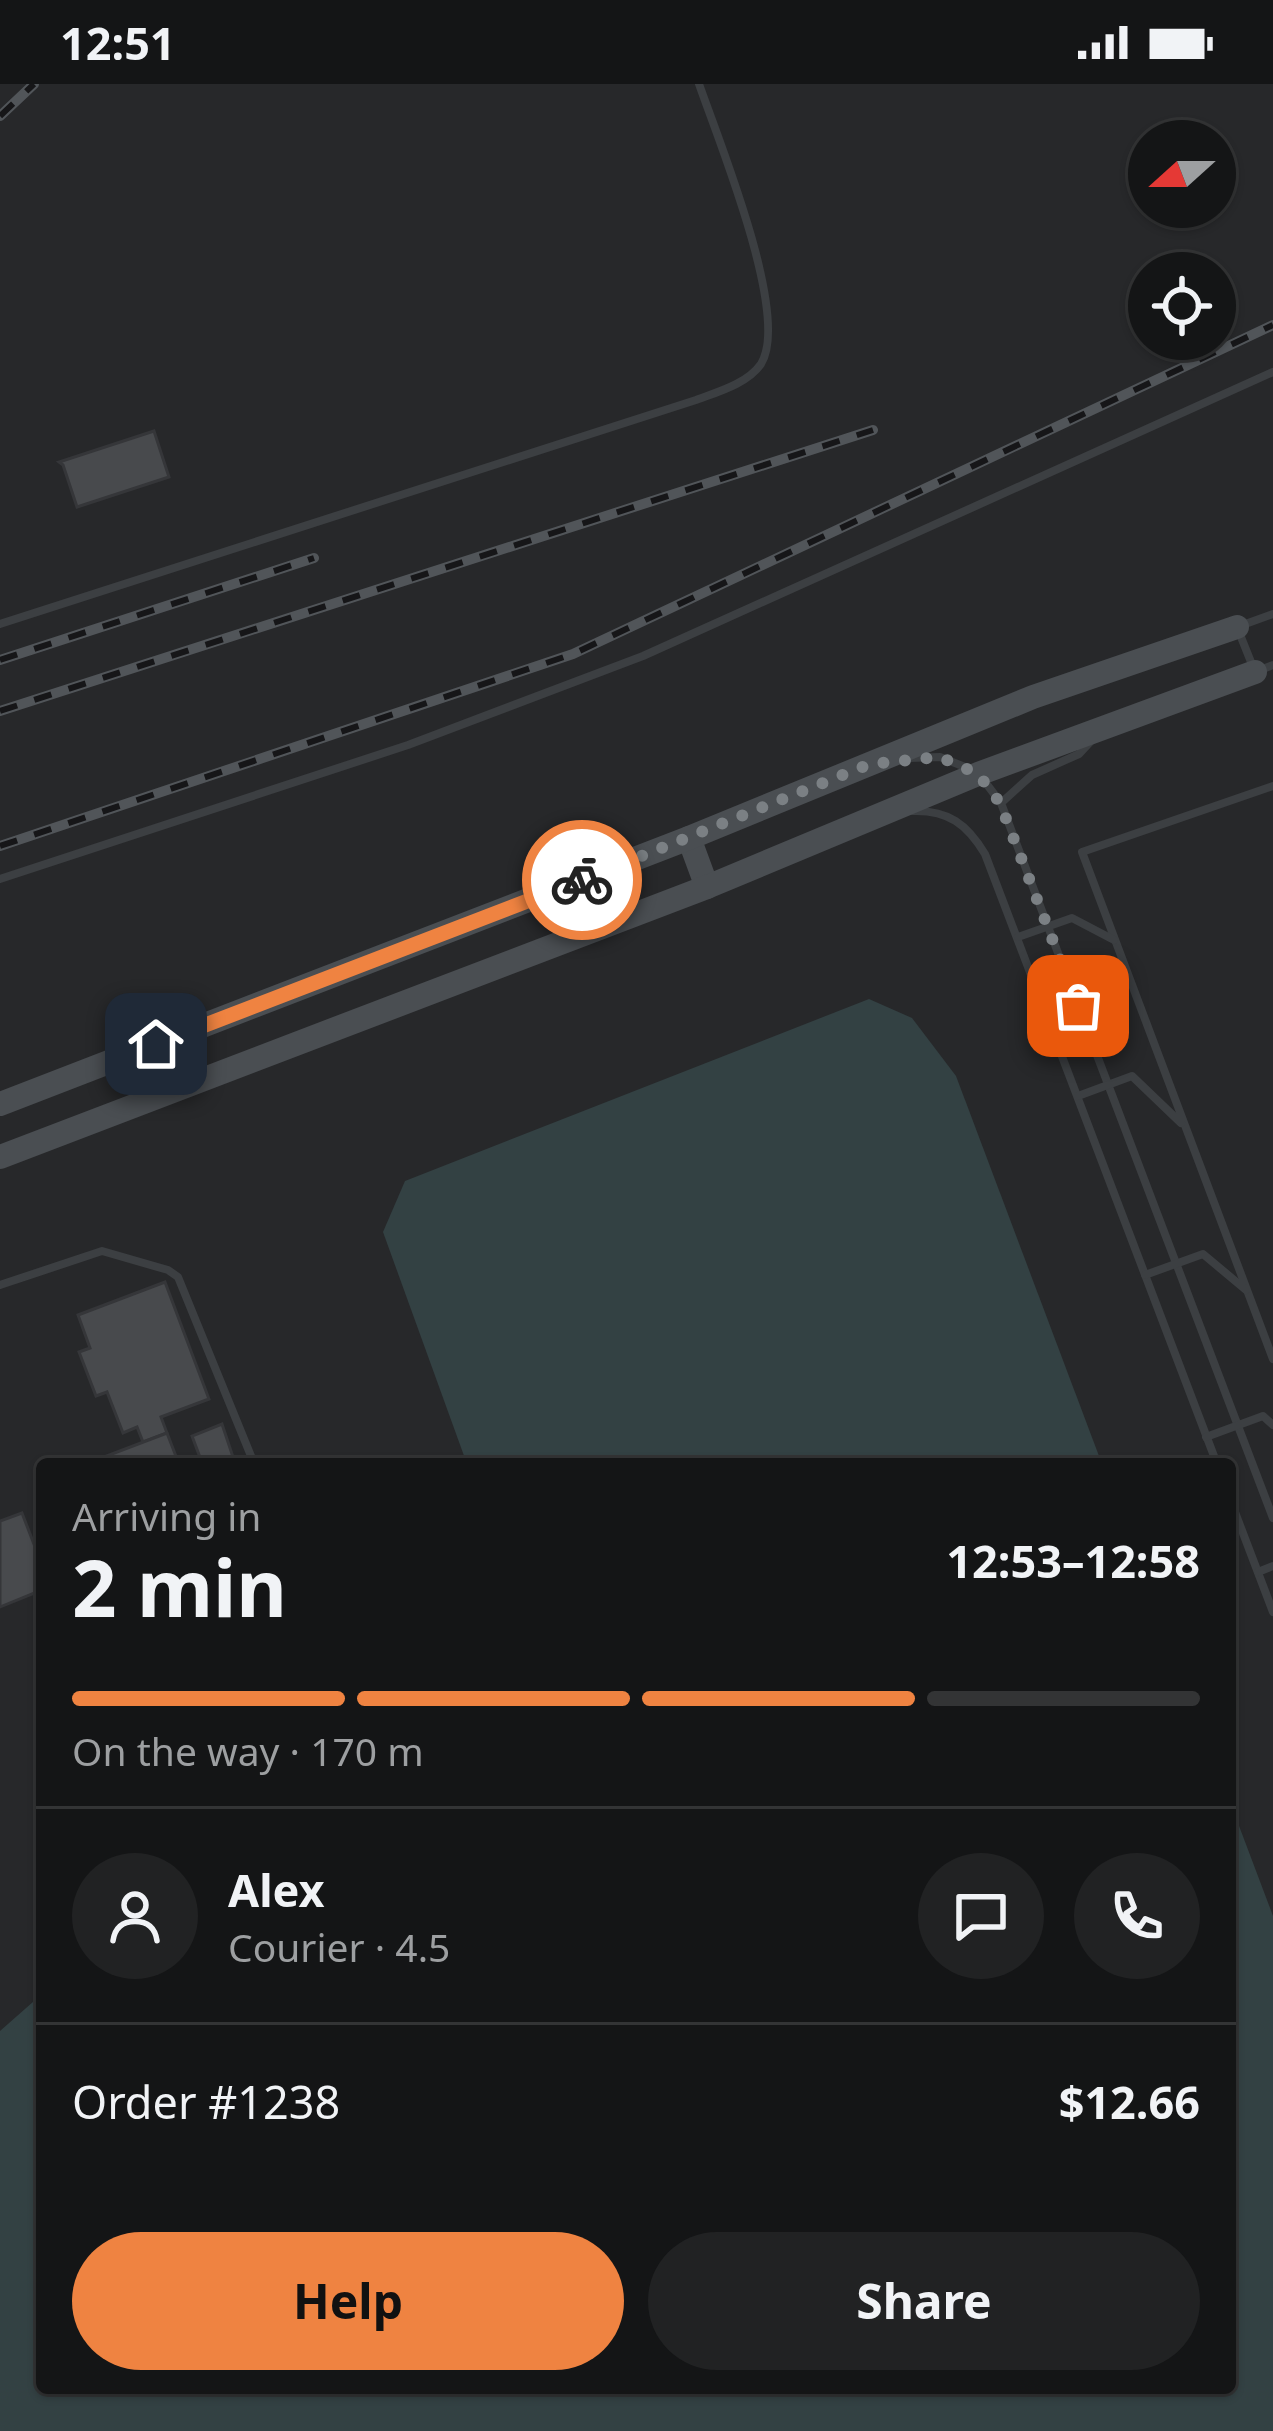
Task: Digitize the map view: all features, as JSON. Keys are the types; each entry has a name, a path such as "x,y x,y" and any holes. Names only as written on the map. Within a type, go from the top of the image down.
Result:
{"main road":[{"path":"0,1104 689,838 1090,675 1238,627"},
{"path":"0,1157 707,887 978,774 1264,668"},
{"path":"689,838 707,887"}],"lane":[{"path":"0,624 696,400 754,372 767,349 769,305 699,84"},
{"path":"0,879 504,712 643,656 1273,372"},
{"path":"1264,668 1238,627 1273,614"},
{"path":"1000,803 1032,776 1079,754 1099,732"},
{"path":"870,764 940,757 978,774 1000,803 1273,1518"},
{"path":"1273,786 1082,852 1273,1359"},
{"path":"893,812 949,815 971,833 985,854 1215,1458"},
{"path":"1018,937 1072,918 1115,941"},
{"path":"1078,1096 1132,1076 1186,1129"},
{"path":"0,1285 102,1251 168,1270 178,1277 250,1458"},
{"path":"1145,1275 1203,1254 1247,1292"},
{"path":"1207,1437 1262,1416 1273,1425"},
{"path":"1236,1515 1273,1612"},
{"path":"1258,1572 1273,1566"}],"shaded area":[{"path":"0,84 1273,84 1273,2431 0,2431"},
{"path":"869,999 912,1018 956,1076 1100,1458 465,1458 383,1232 405,1181"},
{"path":"1236,1818 1273,1916 1273,2431 0,2431 0,2031 36,1999 36,2394 1236,2394"}],"building":[{"path":"154,431 169,477 77,507 59,462"},
{"path":"165,1282 209,1399 161,1417 167,1433 143,1442 137,1427 123,1433 107,1392 96,1396 79,1352 90,1348 78,1315"},
{"path":"222,1424 233,1458 200,1458 192,1436"},
{"path":"167,1433 177,1458 101,1458"},
{"path":"22,1513 36,1549 36,1592 0,1607 0,1521"}],"railway":[{"path":"0,116 34,84"},
{"path":"0,846 573,654 1273,325"},
{"path":"0,711 873,430"},
{"path":"0,660 314,558"}],"way so far":[{"path":"582,880 870,764 940,757 978,774 1000,803 1078,1006"}],"route":[{"path":"156,1044 582,880"}]}
